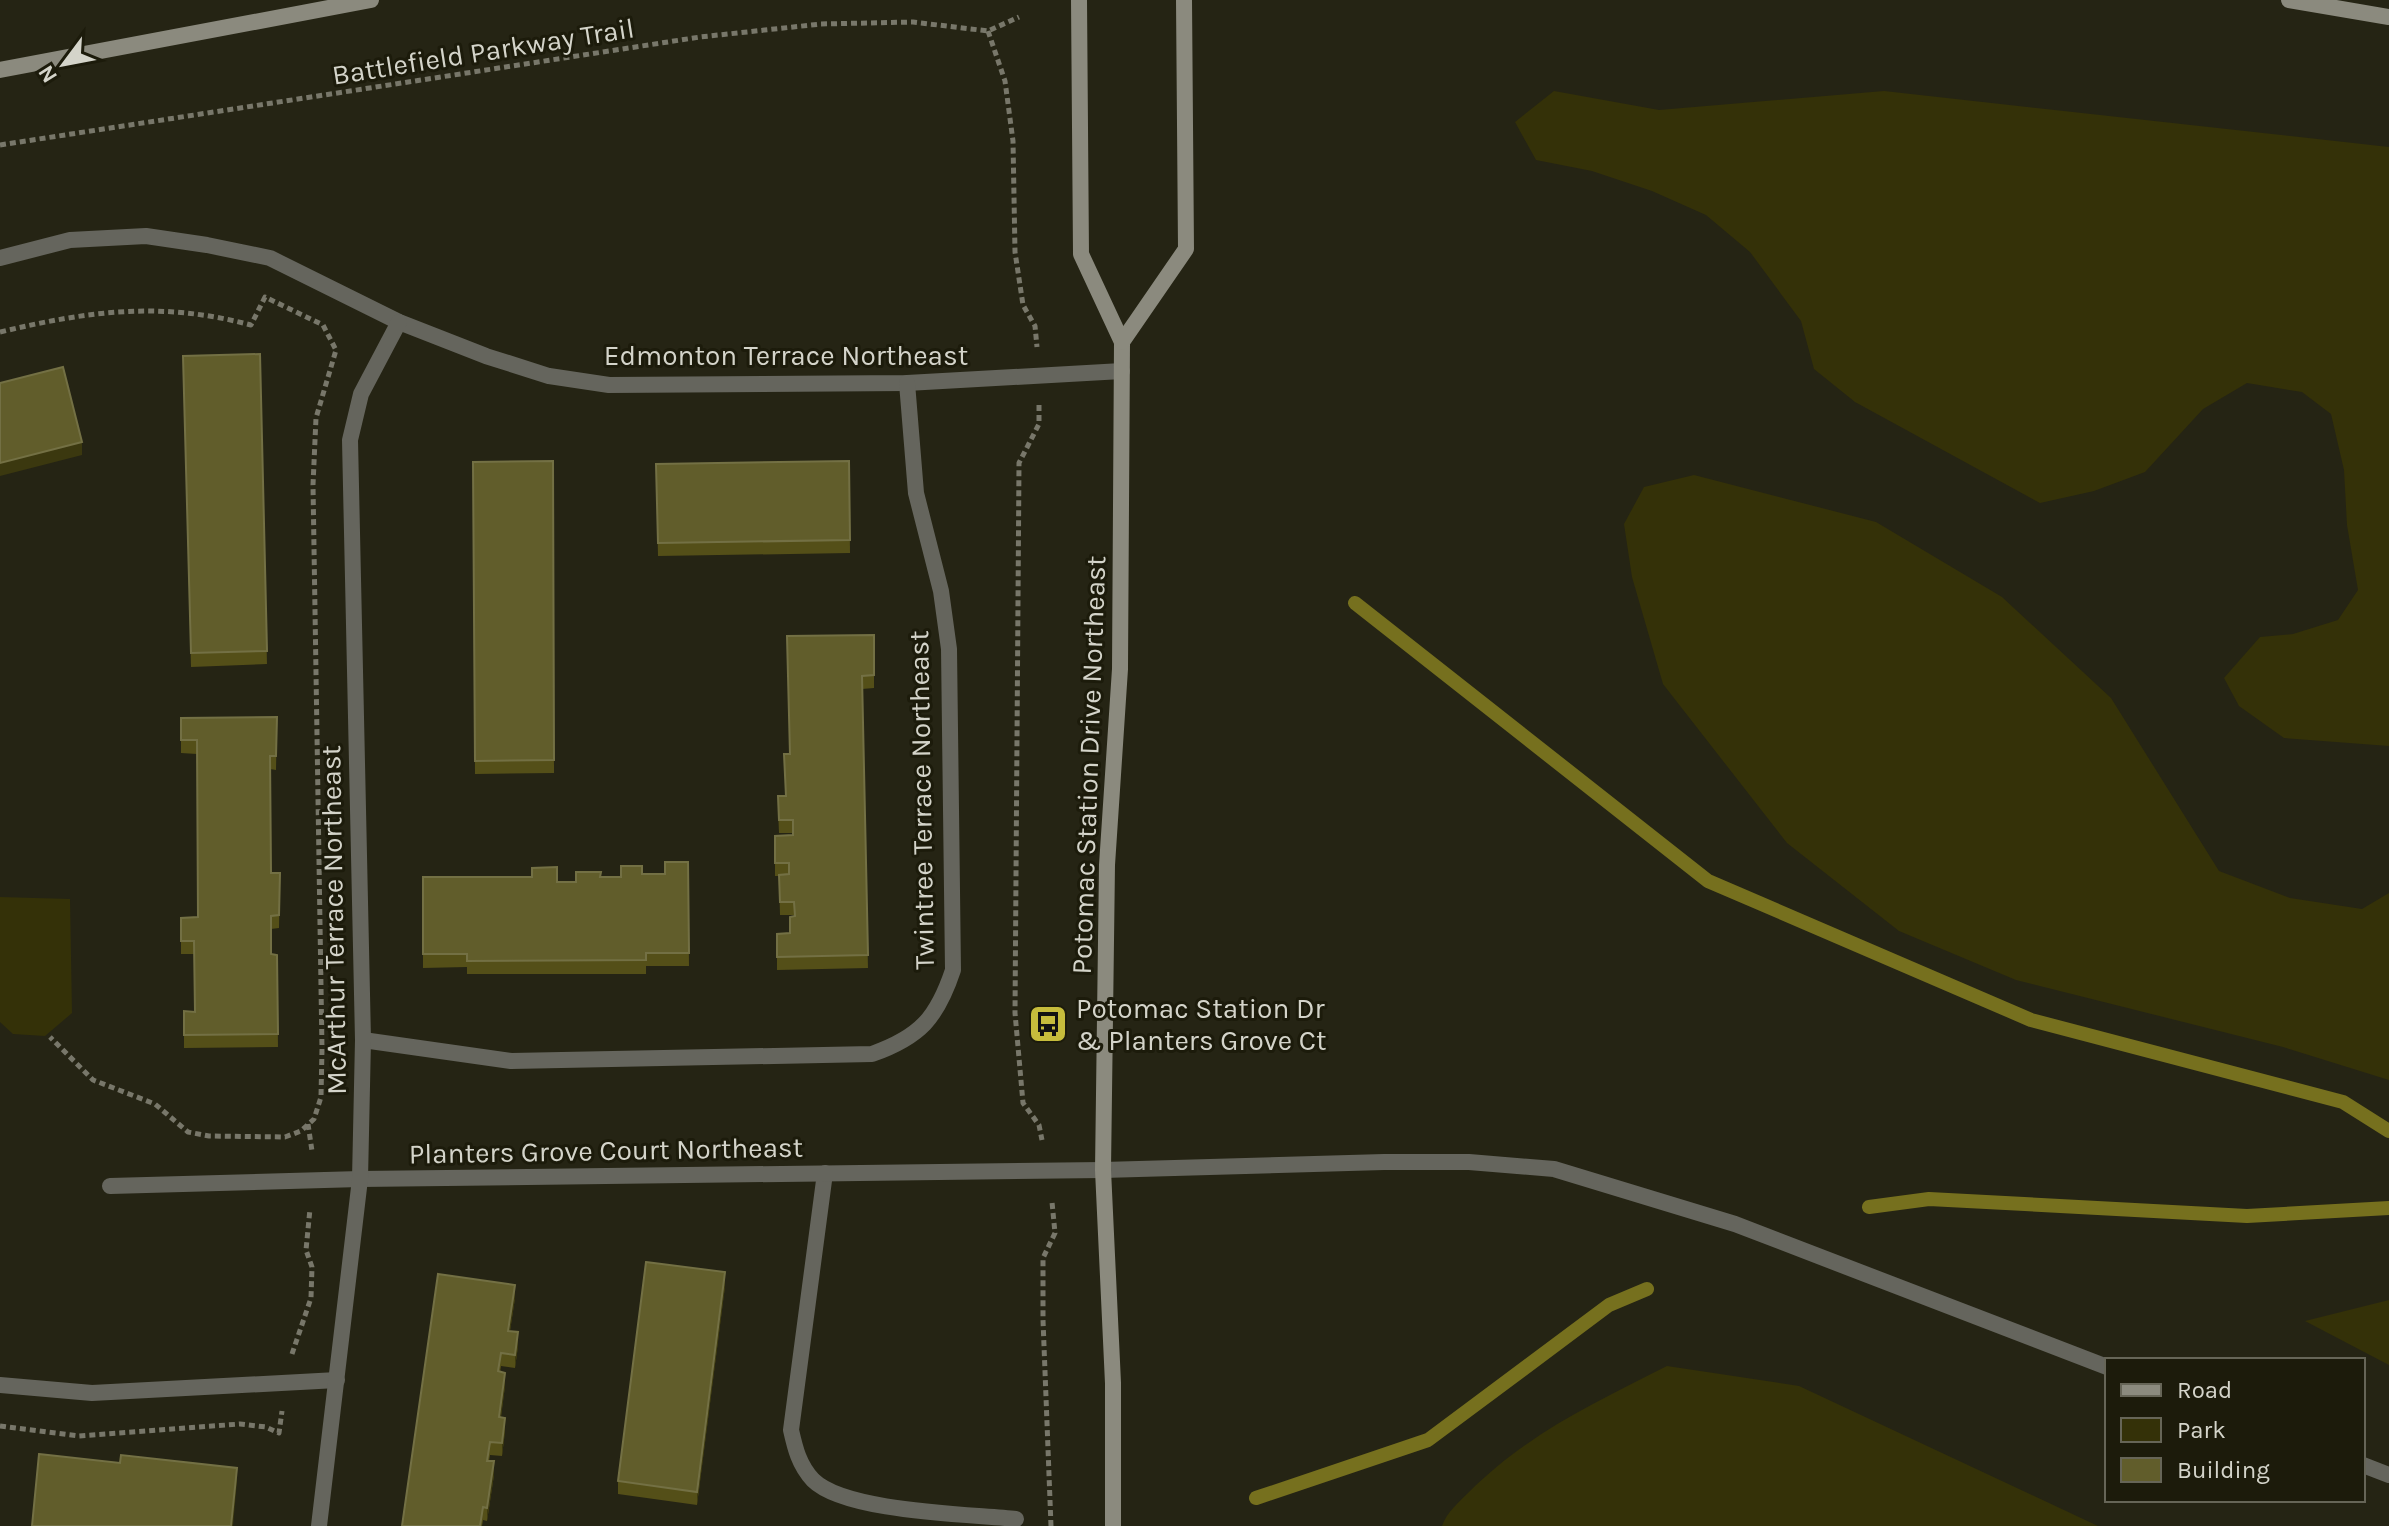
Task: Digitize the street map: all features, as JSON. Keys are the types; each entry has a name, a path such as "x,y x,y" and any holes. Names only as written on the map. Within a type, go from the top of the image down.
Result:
{"street":[{"path":"0,70 371,0"},
{"name":"Potomac Station Drive Northeast","path":"1079,0 1081,254 1122,342 1120,654 1107,865 1103,1170 1113,1383 1113,1526"},
{"path":"1122,342 1186,249 1184,0"},
{"path":"2289,0 2389,17"},
{"name":"Edmonton Terrace Northeast","path":"0,258 85,239 146,236 270,258 399,322 486,356 549,376 609,385 907,383 1040,378 1122,371"},
{"name":"McArthur Terrace Northeast","path":"319,1526 360,1179 363,1040 350,440 361,394 399,322"},
{"name":"Twintree Terrace Northeast","path":"363,1040 511,1061 872,1054 900,1044 925,1026 942,1002 953,970 949,649 941,591 916,493 907,383"},
{"name":"Planters Grove Court Northeast","path":"110,1186 360,1179 1103,1170 1384,1162 1469,1162 1554,1169 1735,1224 2105,1366"},
{"path":"825,1173 791,1430 797,1457 813,1480 838,1497 1016,1519"},
{"path":"0,1385 92,1393 337,1380"},
{"path":"2365,1466 2389,1475"}],"path":[{"path":"1019,17 988,31 1005,81 1013,141 1015,252 1023,305 1035,326 1040,378 1039,424 1019,463 1015,1013 1023,1103 1039,1125 1055,1233 1043,1258 1051,1526"},
{"name":"Battlefield Parkway Trail","path":"0,145 700,37 821,24 898,22 988,31"},
{"path":"0,332 55,319 149,309 183,311 251,325 265,297 323,325 336,350 316,418 313,485 321,1097 308,1124 285,1137 209,1136 188,1132 155,1104 93,1080 50,1037"},
{"path":"0,1426 79,1436 240,1424 266,1427 279,1433 294,1342 306,1322 311,1298 312,1267 306,1250 312,1180 312,1132 308,1124"}],"green space":[{"path":"1554,91 1659,110 1884,91 2389,147 2389,746 2284,738 2239,706 2224,678 2260,637 2293,634 2338,620 2358,590 2347,525 2344,470 2331,414 2302,392 2247,383 2203,409 2145,472 2094,491 2040,503 1855,402 1814,369 1801,321 1750,252 1706,215 1652,191 1592,171 1536,160 1515,122"},
{"path":"1694,475 1876,522 2002,597 2111,698 2219,871 2290,898 2362,909 2389,893 2389,1080 2283,1047 2016,980 1899,931 1787,843 1663,684 1632,577 1624,524 1644,487"},
{"path":"0,897 70,899 72,1013 45,1036 13,1034 0,1022"},
{"path":"2389,1300 2389,1365 2305,1321"},
{"path":"1667,1366 1799,1386 2098,1526 1442,1526 1457,1504 1514,1453 1562,1421"}],"building":[{"path":"260,354 267,651 191,653 183,356"},
{"path":"63,367 82,442 0,463 0,383"},
{"path":"553,461 554,760 475,761 473,462"},
{"path":"849,461 850,540 658,543 656,464"},
{"path":"874,635 874,675 862,676 868,955 777,957 777,934 790,933 790,917 795,916 794,902 780,902 779,875 789,874 789,863 775,863 775,836 793,835 793,820 779,820 778,796 786,796 784,754 790,754 787,636"},
{"path":"277,717 276,756 270,756 271,873 280,873 279,915 271,916 271,954 277,955 278,1034 184,1035 184,1011 195,1012 194,941 181,941 181,918 198,917 197,740 181,740 181,718"},
{"path":"665,862 688,862 689,953 646,953 646,960 467,961 467,954 423,954 423,877 532,877 532,868 557,867 557,882 576,882 576,872 601,872 600,877 621,877 621,866 642,866 642,874 665,874"},
{"path":"646,1262 725,1272 697,1492 618,1481"},
{"path":"438,1274 515,1285 508,1331 518,1332 515,1355 501,1353 498,1371 505,1373 499,1417 505,1418 502,1443 490,1442 487,1461 494,1461 487,1508 483,1507 480,1526 402,1526"},
{"path":"39,1454 120,1463 121,1455 237,1468 231,1526 32,1526"}],"waterway":[{"path":"1355,603 1708,881 2031,1020 2343,1102 2389,1131"},
{"path":"1869,1207 1929,1199 2247,1216 2389,1208"},
{"path":"1256,1498 1428,1440 1609,1305 1647,1289"}],"place":[{"name":"Potomac Station Dr & Planters Grove Ct","path":"1048,1024"}]}
